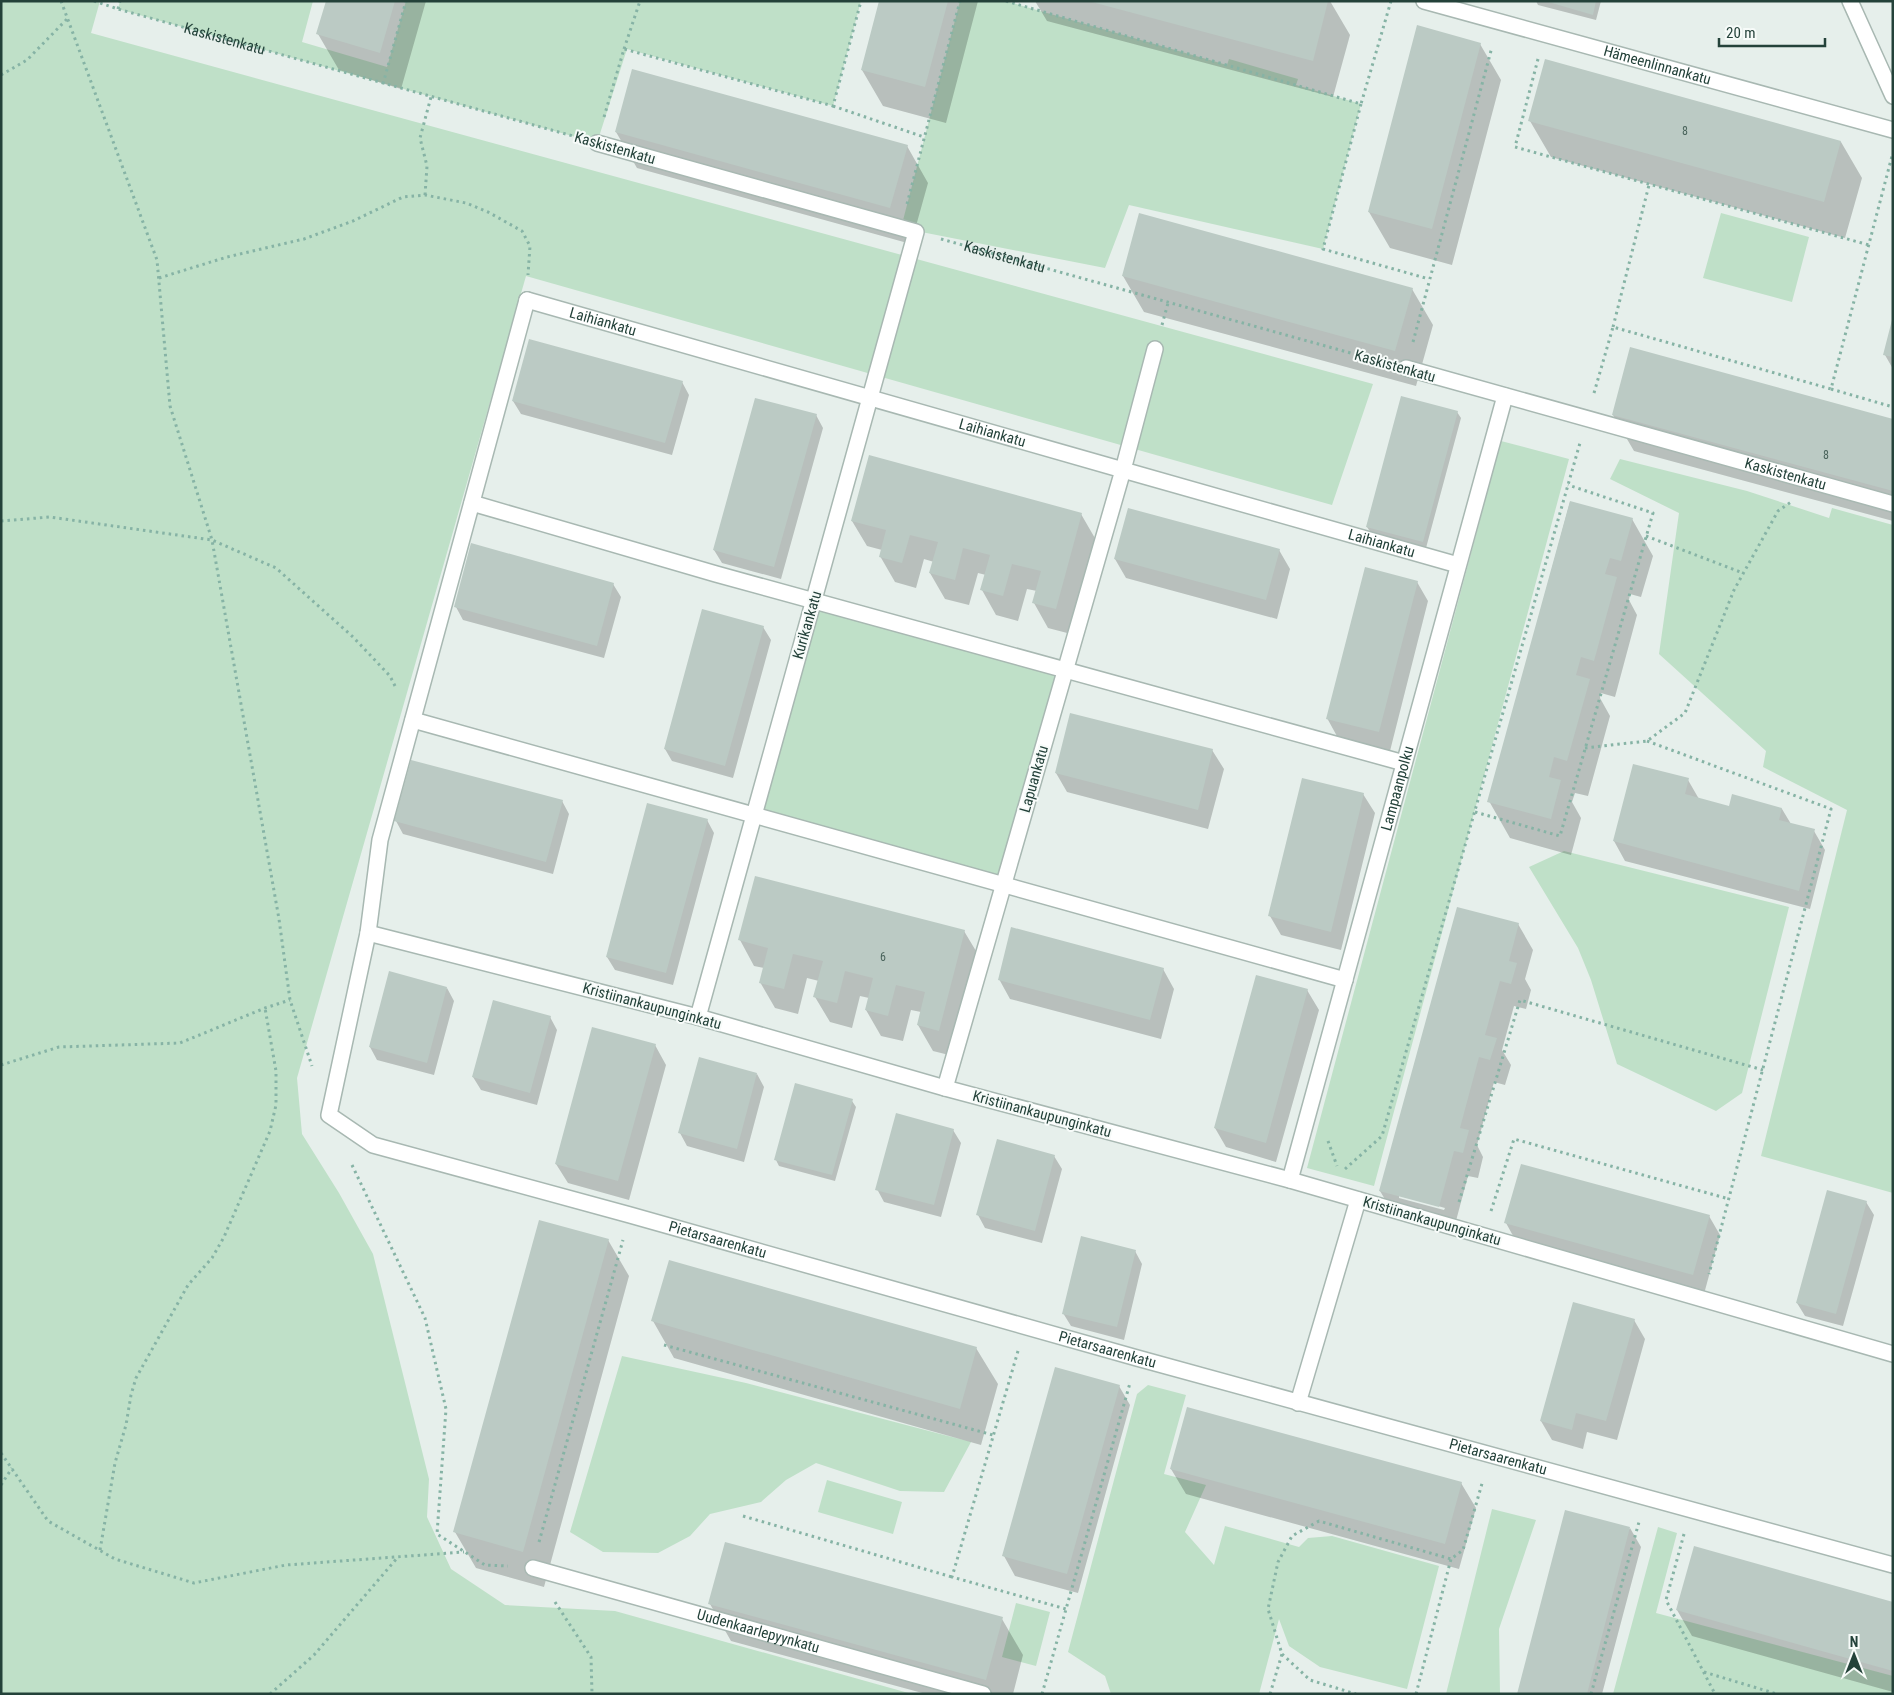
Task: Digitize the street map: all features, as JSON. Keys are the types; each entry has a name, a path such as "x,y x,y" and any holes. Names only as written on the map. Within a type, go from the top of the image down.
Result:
{"street":[{"name":"Hämeenlinnankatu","path":"1424,1 1893,130"},
{"path":"1850,1 1893,96"},
{"name":"Kaskistenkatu","path":"597,143 916,232"},
{"name":"Kurikankatu","path":"698,1017 916,232"},
{"path":"368,933 380,840 527,300"},
{"name":"Laihiankatu","path":"527,300 1458,565"},
{"name":"Lapuankatu","path":"945,1088 1156,350"},
{"name":"Kaskistenkatu","path":"1406,368 1893,504"},
{"name":"Lampaanpolku","path":"1290,1180 1505,396"},
{"path":"472,502 716,574 1404,763"},
{"path":"413,720 1345,980"},
{"name":"Kristiinankaupunginkatu","path":"368,933 698,1017 945,1088 1290,1180 1893,1354"},
{"name":"Pietarsaarenkatu","path":"368,933 329,1116 373,1145 630,1215 1298,1403 1893,1565"},
{"path":"1298,1403 1358,1200"},
{"name":"Uudenkaarlepyynkatu","path":"532,1568 983,1694"}],"path":[{"path":"61,1 157,260 170,406 212,540 279,919 290,1000 314,1071"},
{"name":"Kaskistenkatu","path":"94,1 118,10 597,143"},
{"path":"118,10 120,1"},
{"path":"383,84 406,1"},
{"path":"597,143 640,1"},
{"path":"833,106 860,1"},
{"path":"901,228 960,1"},
{"path":"1006,1 1361,104"},
{"path":"1391,1 1361,104 1323,249 1429,279"},
{"path":"1,76 27,60 68,18"},
{"path":"1406,368 1499,22"},
{"path":"1544,34 1515,147 1869,245"},
{"path":"624,49 833,106 924,137"},
{"path":"425,195 427,166 420,138 431,97"},
{"path":"1831,389 1893,152"},
{"path":"1322,1190 1382,1136 1613,327 1650,184"},
{"path":"158,278 227,258 304,239 353,221 402,197 425,195 466,203 488,212 522,231 530,246 527,300"},
{"name":"Kaskistenkatu","path":"916,232 1406,368"},
{"path":"1613,327 1893,407"},
{"path":"1647,741 1685,713 1734,590 1778,511 1819,484"},
{"path":"1475,812 1560,836 1653,513 1568,485"},
{"path":"1,521 50,517 212,540 276,568 353,637 390,676 413,720"},
{"path":"1646,536 1743,573"},
{"path":"1586,748 1647,741 1831,809 1702,1299"},
{"path":"1,1066 59,1047 180,1043 264,1008 290,1000"},
{"path":"1452,1227 1520,1000 1763,1070"},
{"path":"100,1550 116,1463 126,1425 130,1395 136,1378 188,1285 212,1258 224,1236 270,1131 276,1105 276,1071 264,1008"},
{"path":"1484,1236 1514,1139 1729,1199"},
{"path":"350,1160 425,1318 446,1409 437,1534 485,1565 532,1568"},
{"path":"592,1694 591,1657 532,1568 630,1215"},
{"path":"952,1576 1025,1327"},
{"path":"664,1344 993,1435"},
{"path":"1042,1694 1137,1358"},
{"path":"1,1453 48,1521 115,1559 194,1583 286,1565 464,1552"},
{"path":"1416,1694 1452,1559 1463,1550 1490,1456"},
{"path":"1,1485 12,1468"},
{"path":"1590,1694 1646,1497"},
{"path":"1690,1510 1666,1600 1715,1694"},
{"path":"744,1516 1066,1609"},
{"path":"1356,1694 1310,1680 1282,1654 1268,1609 1278,1562 1292,1536 1319,1521 1452,1559"},
{"path":"270,1694 314,1656 398,1556"},
{"path":"1270,1694 1282,1654"},
{"path":"1704,1672 1777,1694"}],"green space":[{"path":"1,1 100,1 91,33 1373,384 1332,505 526,276 297,1078 302,1134 339,1193 373,1254 429,1479 427,1517 451,1569 505,1605 615,1611 912,1694 1,1694"},
{"path":"120,1 313,1 302,42 387,67 406,1 861,1 833,106 627,49 597,143 118,9"},
{"path":"960,1 1006,1 1227,65 1229,59 1298,79 1296,85 1361,104 1323,249 1129,205 1105,268 901,228"},
{"path":"1721,213 1809,237 1792,302 1703,278"},
{"path":"1501,441 1569,459 1374,1186 1307,1168"},
{"path":"1620,459 1747,491 1829,518 1832,508 1893,525 1893,1193 1761,1156 1847,810 1763,767 1766,751 1659,654 1679,513 1610,479"},
{"path":"814,601 1065,670 1003,885 754,815"},
{"path":"1564,851 1789,907 1742,1093 1716,1111 1617,1064 1591,980 1578,948 1529,867"},
{"path":"622,1356 746,1383 971,1442 944,1492 900,1491 816,1463 786,1480 761,1502 710,1514 690,1536 658,1553 603,1552 570,1532"},
{"path":"1148,1385 1186,1395 1164,1474 1206,1485 1185,1532 1214,1565 1225,1526 1299,1547 1308,1538 1332,1536 1439,1566 1407,1689 1320,1667 1289,1646 1279,1619 1259,1694 1111,1694 1105,1676 1068,1652 1137,1394"},
{"path":"827,1480 902,1502 893,1534 818,1512"},
{"path":"1492,1509 1536,1520 1499,1629 1500,1694 1446,1694"},
{"path":"1658,1527 1677,1533 1656,1613 1893,1676 1893,1694 1613,1694"},
{"path":"1016,1603 1050,1612 1036,1666 1002,1657"}],"building":[{"path":"326,1 395,1 380,53 316,34"},
{"path":"879,1 948,1 925,87 861,70"},
{"path":"1088,1 1328,1 1313,61"},
{"path":"1545,1 1596,1 1593,15"},
{"path":"1417,25 1481,43 1432,229 1368,212"},
{"path":"1545,59 1841,141 1824,202 1528,121"},
{"path":"632,69 908,145 890,208 615,132"},
{"path":"1139,213 1413,288 1395,351 1122,276"},
{"path":"1893,320 1893,357 1883,355"},
{"path":"529,339 683,381 665,443 512,401"},
{"path":"1630,347 1893,419 1893,491 1612,415"},
{"path":"1401,396 1458,411 1423,542 1366,527"},
{"path":"755,398 817,414 774,567 713,550"},
{"path":"869,455 1082,513 1056,609 1032,603 1041,571 1012,564 1003,596 980,590 990,555 963,548 955,580 929,573 938,542 910,535 902,563 879,557 886,530 851,521"},
{"path":"1570,501 1633,518 1621,561 1610,558 1605,574 1617,577 1594,661 1581,657 1576,675 1590,679 1567,761 1554,757 1549,777 1561,780 1551,819 1487,802"},
{"path":"1128,508 1280,549 1266,600 1114,559"},
{"path":"471,543 614,583 597,646 454,607"},
{"path":"1365,567 1418,581 1379,732 1326,719"},
{"path":"702,609 764,626 725,766 664,749"},
{"path":"1070,713 1213,749 1198,810 1055,773"},
{"path":"411,760 563,800 546,862 394,821"},
{"path":"1633,764 1689,778 1685,794 1729,806 1732,794 1782,808 1779,820 1815,829 1799,891 1613,841"},
{"path":"1302,778 1364,793 1331,932 1268,916"},
{"path":"647,803 708,819 666,973 606,957"},
{"path":"755,876 965,930 939,1031 917,1025 925,992 896,985 888,1016 865,1010 873,978 845,971 837,1003 813,997 823,961 793,954 784,989 759,983 768,948 738,940"},
{"path":"1457,907 1519,923 1509,961 1517,963 1511,984 1500,981 1485,1035 1497,1038 1490,1060 1479,1057 1460,1128 1469,1130 1463,1153 1454,1151 1439,1207 1379,1191"},
{"path":"1011,927 1164,968 1150,1020 998,980"},
{"path":"389,971 447,987 427,1063 369,1047"},
{"path":"1256,975 1308,989 1266,1143 1214,1128"},
{"path":"493,1000 551,1016 530,1093 472,1077"},
{"path":"592,1027 656,1044 618,1181 555,1164"},
{"path":"699,1057 757,1073 737,1149 678,1133"},
{"path":"795,1083 853,1099 832,1175 774,1160"},
{"path":"896,1113 954,1129 934,1205 875,1190"},
{"path":"997,1139 1055,1155 1035,1231 976,1215"},
{"path":"1521,1164 1710,1215 1693,1275 1504,1223"},
{"path":"1827,1190 1867,1201 1836,1314 1796,1303"},
{"path":"539,1220 609,1239 523,1552 453,1532"},
{"path":"1081,1236 1136,1250 1117,1327 1062,1314"},
{"path":"669,1260 977,1347 960,1409 651,1321"},
{"path":"1573,1302 1635,1319 1606,1421 1576,1413 1572,1430 1540,1421"},
{"path":"1055,1367 1120,1385 1067,1574 1002,1556"},
{"path":"1187,1407 1462,1482 1445,1544 1170,1469"},
{"path":"1565,1510 1630,1527 1587,1694 1517,1694"},
{"path":"725,1542 1003,1617 986,1680 708,1604"},
{"path":"1694,1546 1893,1602 1893,1671 1676,1610"}]}
